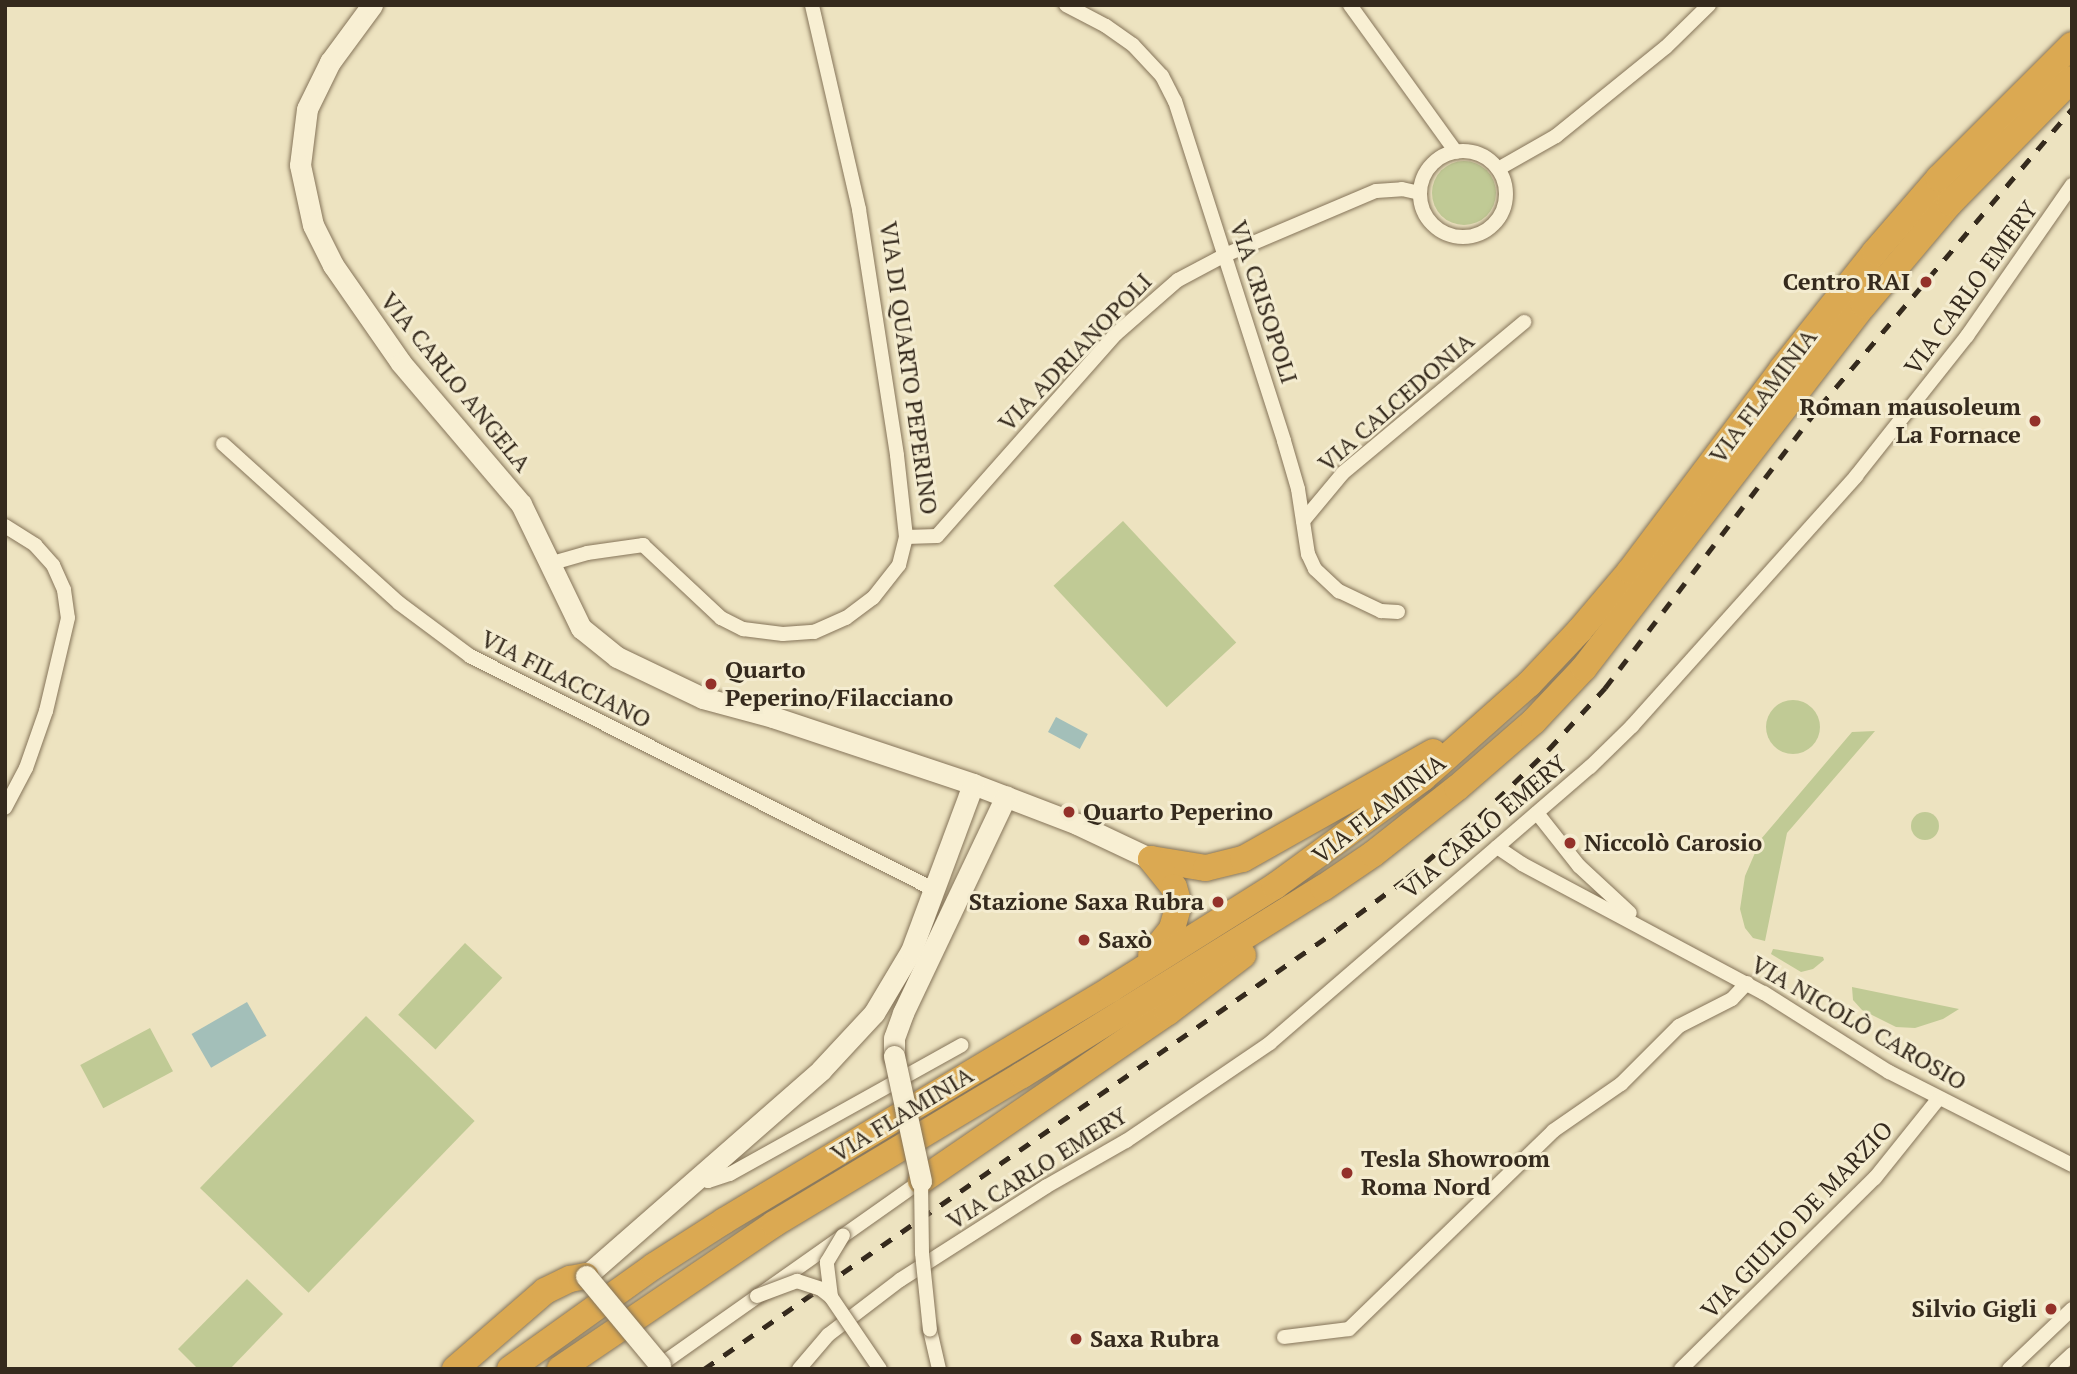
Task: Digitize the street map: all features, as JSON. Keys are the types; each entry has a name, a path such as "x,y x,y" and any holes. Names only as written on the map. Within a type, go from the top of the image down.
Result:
{"highway":[{"name":"VIA FLAMINIA","path":"510,1369 654,1266 1275,886 1390,805 1529,684 1630,571 1782,369 1874,253 1939,178 2072,45"},
{"name":"VIA FLAMINIA","path":"561,1369 774,1224 1022,1075 1323,888 1433,809 1559,695 1654,581 1864,305 1950,202 2072,79"},
{"path":"1151,859 1206,868 1256,853 1456,737 1529,684"},
{"path":"1131,976 1164,941 1179,910 1174,887 1151,859"},
{"path":"921,1181 1218,975 1323,888"},
{"path":"455,1369 545,1291 570,1279 586,1276"}],"street":[{"name":"VIA CARLO ANGELA","path":"372,5 330,62 307,109 300,165 306,206 333,265 401,363 521,504 549,564"},
{"name":"VIA DI QUARTO PEPERINO","path":"549,564 587,553 643,545 721,618 743,629 763,633 799,634 831,626 873,598 899,565 906,537 895,442 859,209 812,5"},
{"name":"VIA CRISOPOLI","path":"1066,5 1126,39 1162,76 1183,121 1298,489 1308,554 1324,580 1339,591 1381,611 1398,612"},
{"path":"1350,5 1456,152"},
{"path":"1498,169 1556,136 1666,47 1709,5"},
{"path":"1456,152 1479,155 1498,169 1504,180 1504,205 1492,226 1481,233 1457,236 1435,226 1427,217 1420,193 1431,166 1456,152"},
{"name":"VIA CARLO EMERY","path":"799,1369 828,1335 900,1280 1168,1113 1279,1035 1364,959 1537,813 1632,726 1856,476 1967,336 2072,185"},
{"name":"VIA ADRIANOPOLI","path":"906,537 937,536 1116,334 1178,279 1225,255 1376,191 1402,189 1420,193"},
{"name":"VIA CALCEDONIA","path":"1303,522 1343,473 1524,322"},
{"name":"VIA FILACCIANO","path":"223,444 399,603 470,656 933,889"},
{"path":"5,526 34,545 53,565 64,590 68,618 46,711 26,768 5,808"},
{"path":"549,564 581,628 618,657 703,698 774,718 974,784 1077,824 1151,859"},
{"path":"921,1181 657,1367 586,1276 821,1070 874,1013 911,951 974,784"},
{"path":"941,1369 930,1331 922,1252 921,1181 894,1056 894,1038 1006,796"},
{"name":"VIA NICOLÒ CAROSIO","path":"1537,813 1593,881 1662,937"},
{"name":"VIA NICOLÒ CAROSIO","path":"1497,847 1521,864 1747,983 1889,1072 2072,1165"},
{"path":"1284,1337 1349,1329 1553,1130 1621,1084 1679,1026 1732,999 1747,983"},
{"path":"700,1177 708,1181 730,1174 962,1045"},
{"name":"VIA GIULIO DE MARZIO","path":"1681,1369 1875,1178 1939,1098"},
{"path":"831,1297 827,1262 843,1235"},
{"path":"757,1296 797,1281 814,1285 831,1297 880,1369"},
{"path":"2009,1369 2072,1309"},
{"path":"2056,1369 2072,1354"}],"green space":[{"path":"1464,161 1482,167 1490,175 1496,193 1490,211 1482,219 1464,225 1446,219 1438,211 1432,193 1438,175 1446,167"},
{"path":"1123,521 1236,642 1167,707 1054,586"},
{"path":"1793,700 1812,708 1820,727 1812,746 1793,754 1774,746 1766,727 1774,708"},
{"path":"1875,731 1787,833 1765,941 1753,938 1745,928 1740,909 1745,876 1761,839 1852,732"},
{"path":"1925,812 1935,816 1939,826 1935,836 1925,840 1915,836 1911,826 1915,816"},
{"path":"465,943 502,978 435,1049 398,1015"},
{"path":"1773,949 1823,957 1824,960 1813,969 1801,972 1771,954"},
{"path":"1852,987 1959,1009 1943,1019 1915,1028 1896,1027 1862,1010 1853,1000"},
{"path":"366,1016 475,1121 309,1293 200,1188"},
{"path":"150,1028 173,1071 103,1108 80,1065"},
{"path":"247,1279 283,1314 230,1369 198,1369 178,1349"}],"water":[{"path":"1056,717 1088,734 1080,749 1048,732"},
{"path":"247,1002 266,1036 211,1068 192,1034"}],"railway":[{"path":"704,1369 1337,930 1407,878 1479,817 1549,749 1605,688 1820,406 2072,109"}],"place":[{"name":"Centro RAI","path":"1926,282"},
{"name":"Roman mausoleum La Fornace","path":"2035,421"},
{"name":"Quarto Peperino/Filacciano","path":"711,684"},
{"name":"Quarto Peperino","path":"1069,812"},
{"name":"Niccolò Carosio","path":"1570,843"},
{"name":"Stazione Saxa Rubra","path":"1218,902"},
{"name":"Saxò","path":"1084,940"},
{"name":"Tesla Showroom Roma Nord","path":"1347,1173"},
{"name":"Silvio Gigli","path":"2051,1309"},
{"name":"Saxa Rubra","path":"1076,1339"}]}
